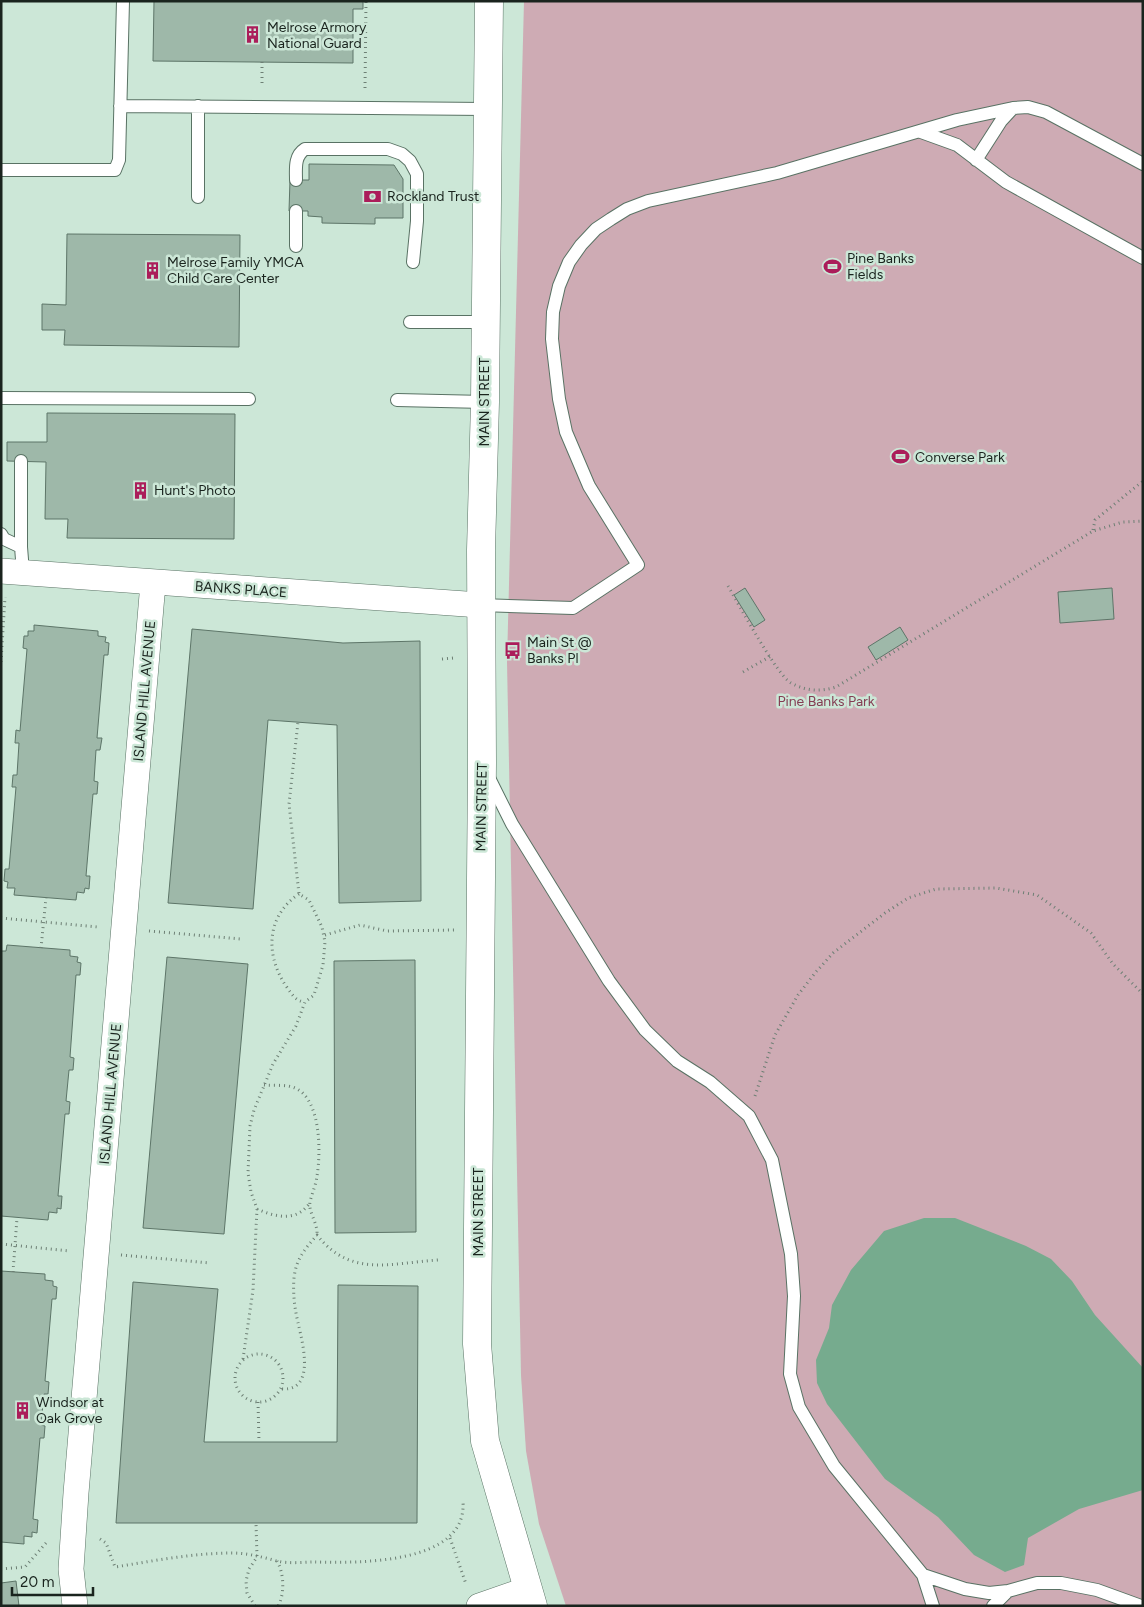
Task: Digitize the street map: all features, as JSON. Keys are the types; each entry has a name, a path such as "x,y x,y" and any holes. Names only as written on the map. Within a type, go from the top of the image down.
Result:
{"main road":[{"name":"MAIN STREET","path":"489,1 484,322 485,402 480,605 482,763 477,1283 480,1392 485,1440 531,1598"}],"street":[{"name":"BANKS PLACE","path":"11,572 480,605"},
{"name":"ISLAND HILL AVENUE","path":"75,1606 72,1569 74,1534 153,583"},
{"path":"473,1597 531,1598"}],"lane":[{"path":"1,170 115,170 118,160 123,1"},
{"path":"120,106 487,110"},
{"path":"198,106 198,196"},
{"path":"480,605 573,608 638,565 589,486 566,432 559,399 552,339 553,312 559,286 569,262 596,228 627,209 648,201 777,173 957,120 1013,108 1028,107 1046,112 1143,164"},
{"path":"976,160 1001,121 1013,108"},
{"path":"921,132 957,145 1006,182 1143,258"},
{"path":"296,180 296,162 305,149 379,148 395,150 402,154 410,161 417,174 417,221 413,262"},
{"path":"296,211 296,246"},
{"path":"410,322 484,322"},
{"path":"1,398 249,399"},
{"path":"397,400 485,402"},
{"path":"11,572 21,547 21,461"},
{"path":"1,534 4,538 21,547"},
{"path":"482,763 512,824 609,981 645,1030 677,1061 710,1082 749,1116 772,1160 791,1254 794,1296 790,1374 799,1407 834,1466 923,1575 933,1606"},
{"path":"923,1575 965,1589 989,1593 1008,1591 1037,1583 1061,1583 1097,1590 1141,1606"},
{"path":"993,1606 1008,1591"}],"path":[{"path":"364,108 366,1"},
{"path":"262,62 262,107"},
{"path":"1093,531 1095,520 1143,482"},
{"path":"728,586 784,677 813,691 836,688 1093,531 1124,522 1143,522"},
{"path":"1,662 4,605 11,572"},
{"path":"744,672 771,656"},
{"path":"298,722 289,804 299,894 279,917 272,929 271,942 275,965 283,981 294,998 305,1002"},
{"path":"749,1116 775,1035 798,995 815,973 833,953 893,908 908,898 936,889 996,888 1037,896 1091,933 1113,964 1143,994"},
{"path":"243,1359 251,1355 261,1355 277,1362 285,1378 282,1389 277,1396 266,1402 251,1401 244,1397 238,1387 236,1372 243,1359 253,1290 257,1209 251,1192 248,1173 248,1143 254,1110 273,1064 296,1026 305,1002 314,995 319,982 325,950 325,935 309,900 299,894"},
{"path":"41,948 46,898"},
{"path":"325,935 360,925 387,931 479,930"},
{"path":"257,1209 272,1216 284,1218 302,1211 309,1204 317,1175 318,1142 310,1103 304,1094 294,1088 264,1085"},
{"path":"282,1389 290,1389 297,1384 305,1367 305,1355 296,1314 294,1278 300,1255 317,1235 317,1224 309,1204"},
{"path":"13,1272 17,1218"},
{"path":"317,1235 336,1254 362,1264 380,1265 438,1260"},
{"path":"258,1402 259,1442"},
{"path":"1,1568 25,1567 48,1542 51,1532 99,1538 106,1543 114,1567 225,1553 244,1553 277,1561 340,1564 373,1563 415,1552 450,1538 462,1521 463,1502"},
{"path":"254,1606 247,1593 246,1581 249,1569 257,1557 256,1523"},
{"path":"450,1538 473,1597"},
{"path":"277,1561 281,1567 283,1586 278,1606"}],"green space":[{"name":"Pine Banks Park","path":"524,1 1143,1 1143,1606 566,1606 539,1524 526,1451 521,1375 507,662"}],"shaded area":[{"path":"924,1218 955,1218 1026,1246 1051,1259 1072,1281 1095,1315 1143,1368 1143,1490 1079,1509 1028,1538 1024,1565 1005,1572 974,1555 938,1517 885,1479 827,1404 817,1383 816,1360 829,1328 832,1305 851,1270 884,1231"}],"building":[{"name":"Melrose Armory National Guard","path":"154,1 363,1 363,9 353,9 353,63 153,61"},
{"path":"309,164 394,165 403,179 403,218 375,218 375,224 322,223 322,217 308,216 308,211 289,211 290,180 309,180"},
{"name":"Melrose Family YMCA Child Care Center","path":"67,234 240,235 239,347 64,345 65,330 42,330 42,304 66,305"},
{"name":"Hunt's Photo","path":"47,413 235,414 234,539 67,538 68,519 45,519 46,462 7,461 7,442 47,442"},
{"path":"745,588 765,620 754,627 734,595"},
{"path":"1112,588 1114,619 1060,623 1058,592"},
{"path":"34,625 98,631 98,636 106,637 105,642 109,643 108,655 104,655 97,738 102,738 100,750 96,750 94,781 98,782 97,794 93,794 86,876 90,876 89,889 85,888 84,893 77,892 76,900 14,895 15,888 7,888 8,882 4,881 5,869 9,869 16,787 12,787 13,775 17,775 19,743 15,743 16,730 20,731 27,649 23,648 24,636 28,636 28,631 34,631"},
{"path":"900,627 908,640 876,660 868,647"},
{"path":"192,629 343,643 420,641 421,901 339,903 337,725 268,720 253,909 168,903"},
{"path":"7,945 70,950 70,956 78,957 77,962 81,963 80,975 76,975 70,1057 74,1058 73,1070 69,1070 66,1101 70,1102 69,1114 65,1114 58,1196 62,1196 61,1209 57,1208 57,1213 49,1212 48,1220 1,1216 1,951 6,951"},
{"path":"167,957 248,964 224,1234 143,1228"},
{"path":"415,960 416,1232 335,1233 334,961"},
{"name":"Windsor at Oak Grove","path":"1,1271 45,1274 45,1280 53,1281 53,1286 57,1287 56,1299 52,1299 45,1381 49,1382 48,1394 44,1394 41,1425 45,1426 44,1438 40,1438 33,1519 38,1520 37,1533 32,1532 32,1537 24,1536 24,1544 1,1542"},
{"path":"133,1282 218,1289 204,1442 337,1442 338,1285 418,1286 417,1523 116,1523"},
{"path":"16,1581 19,1606 1,1606 1,1583"}],"place":[{"name":"Melrose Armory National Guard","path":"253,35"},
{"name":"Rockland Trust","path":"373,196"},
{"name":"Pine Banks Fields","path":"833,266"},
{"name":"Melrose Family YMCA Child Care Center","path":"153,270"},
{"name":"Converse Park","path":"901,457"},
{"name":"Hunt's Photo","path":"140,490"},
{"name":"Main St @ Banks Pl","path":"513,650"},
{"name":"Windsor at Oak Grove","path":"22,1410"}]}
